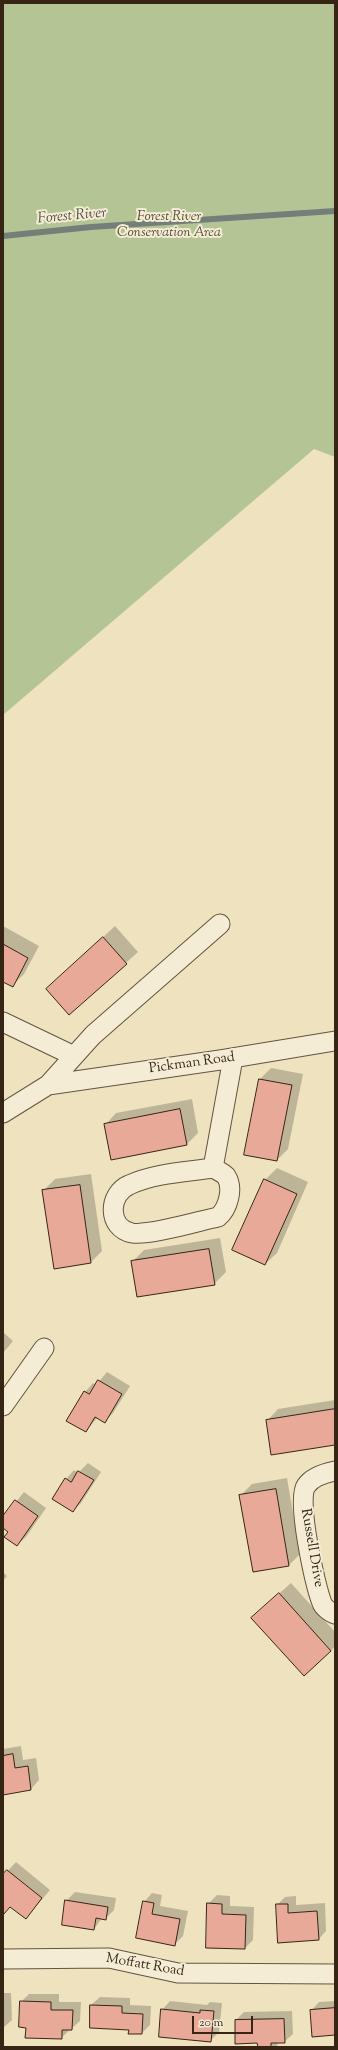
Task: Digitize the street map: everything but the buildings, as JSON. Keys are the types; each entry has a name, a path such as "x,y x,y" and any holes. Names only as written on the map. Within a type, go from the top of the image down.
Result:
{"street":[{"name":"Pickman Road","path":"3,1113 48,1085 93,1035 220,924"},
{"path":"3,1022 74,1056"},
{"name":"Pickman Road","path":"48,1085 233,1058 335,1041"},
{"path":"213,1168 233,1058"},
{"path":"213,1168 225,1175 229,1181 228,1202 224,1212 218,1217 154,1231 132,1233 123,1229 117,1222 113,1204 116,1196 128,1185 152,1177 213,1168"},
{"path":"3,1406 44,1348"},
{"name":"Russell Drive","path":"335,1471 324,1473 306,1485 303,1492 302,1505 309,1554 322,1604 335,1614"},
{"name":"Moffatt Road","path":"3,1959 109,1958 178,1973 335,1974"}],"green space":[{"name":"Forest River Conservation Area","path":"3,3 335,3 335,457 314,449 3,715"}],"waterway":[{"name":"Forest River","path":"3,236 91,227 335,211"}]}
